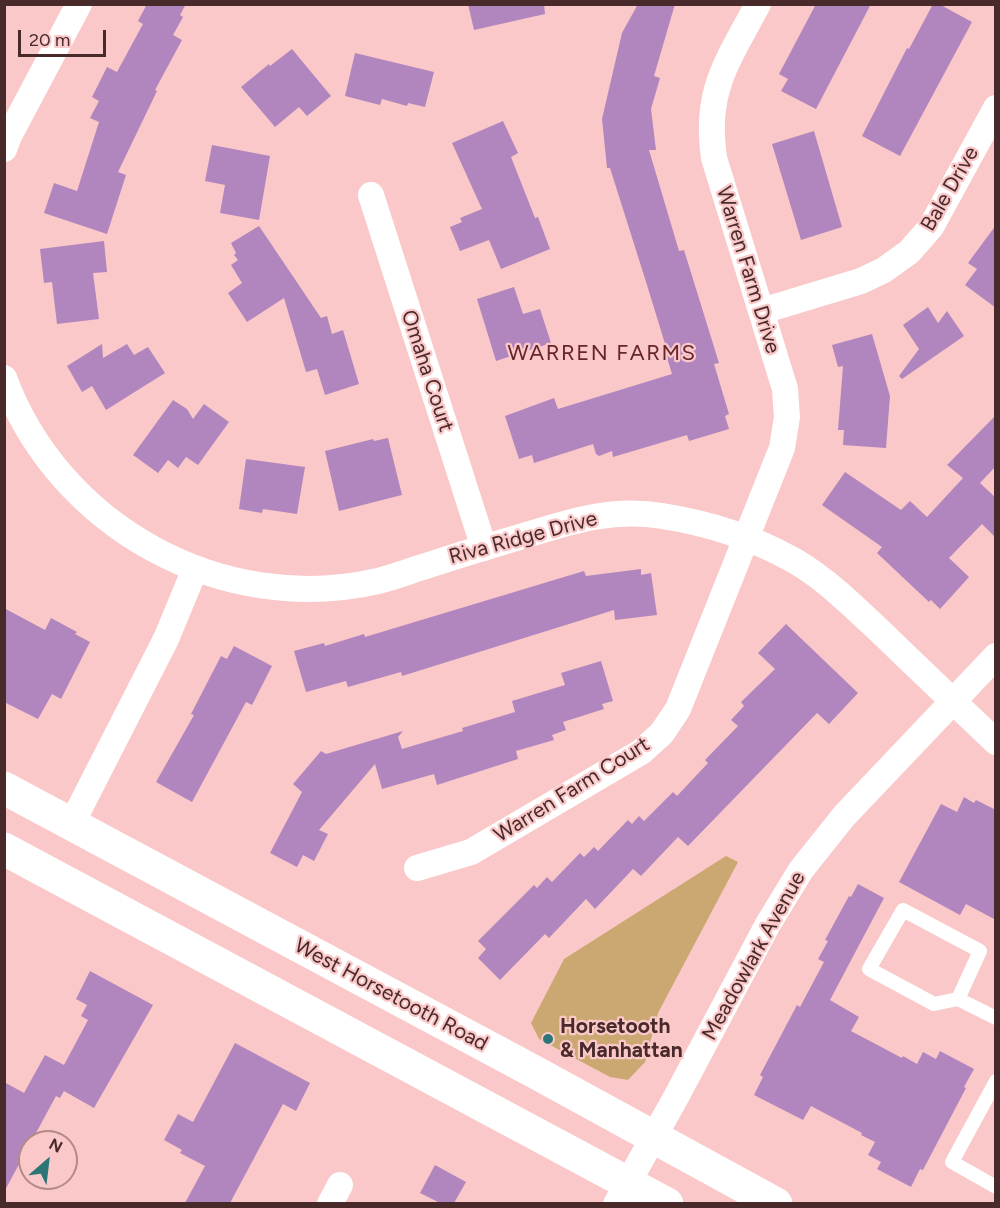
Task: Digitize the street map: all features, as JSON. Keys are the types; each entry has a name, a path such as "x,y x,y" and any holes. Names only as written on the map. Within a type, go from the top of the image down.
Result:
{"main road":[{"name":"West Horsetooth Road","path":"4,788 776,1203"},
{"path":"4,849 622,1193 667,1203"}],"street":[{"path":"4,149 79,4"},
{"name":"Warren Farm Drive","path":"748,538 783,448 787,417 785,389 714,158 711,134 712,104 721,75 758,4"},
{"name":"Bale Drive","path":"762,311 861,281 884,270 909,252 931,227 996,108"},
{"name":"Omaha Court","path":"371,195 483,548"},
{"name":"Riva Ridge Drive","path":"4,378 31,435 58,471 85,500 124,532 195,569 272,587 329,588 378,581 580,518 625,513 670,517 710,525 748,538 795,561 841,595 996,742"},
{"name":"Warren Farm Court","path":"417,868 471,852 641,752 662,733 678,710 748,538"},
{"path":"71,825 166,639 195,569"},
{"name":"Meadowlark Avenue","path":"622,1193 768,924 801,870 844,816 996,656"}],"lane":[{"path":"958,999 980,951 903,910 869,969 934,1004 958,999 996,1018"},
{"path":"996,1081 952,1162 996,1187"}],"shaded area":[{"path":"726,856 738,862 658,1013 645,1062 628,1080 610,1077 539,1039 531,1023 564,959"}],"building":[{"path":"147,4 186,4 180,15 183,17 173,35 182,40 155,90 157,91 118,172 126,175 107,234 44,213 54,183 77,191 99,122 90,118 99,101 92,97 107,67 117,72 143,24 138,21"},
{"path":"468,4 544,4 545,14 474,30"},
{"path":"638,4 675,4 654,76 660,78 651,109 656,150 649,150 679,251 684,250 719,363 714,364 729,414 725,416 729,429 689,441 687,435 613,457 612,451 599,456 593,444 534,463 532,455 519,459 505,416 554,398 558,409 672,374 647,285 610,168 607,168 602,119 622,33"},
{"path":"816,4 871,4 816,109 781,91 788,79 779,74"},
{"path":"933,4 939,4 972,22 900,156 862,136 907,48 909,49"},
{"path":"292,49 331,96 307,116 299,107 275,127 241,87"},
{"path":"355,53 434,72 425,107 408,103 407,106 382,99 380,105 345,96"},
{"path":"503,121 518,153 511,157 550,249 501,269 489,240 460,251 450,227 462,222 460,218 482,209 452,143"},
{"path":"814,131 842,227 801,240 772,144"},
{"path":"212,145 270,156 259,220 220,213 225,185 205,181"},
{"path":"996,225 996,308 965,285 977,269 968,263"},
{"path":"259,226 321,318 327,316 332,334 343,330 359,384 325,395 317,369 306,372 284,298 247,322 228,293 242,283 231,265 238,260 231,243"},
{"path":"104,241 107,272 93,273 99,319 57,324 52,282 44,283 40,249"},
{"path":"514,287 523,314 540,309 551,343 496,361 477,299"},
{"path":"928,307 938,323 947,311 964,336 902,379 899,376 919,349 903,325"},
{"path":"872,334 890,396 886,448 843,445 844,430 838,430 843,366 838,367 832,345"},
{"path":"102,344 103,358 127,344 134,355 148,347 165,373 106,410 92,386 82,392 67,366"},
{"path":"173,400 187,409 193,419 204,404 229,422 198,465 186,457 178,468 168,460 158,473 133,455"},
{"path":"996,415 996,466 980,483 996,498 996,538 982,524 949,558 969,577 940,609 931,600 929,602 877,553 882,547 822,505 845,472 901,510 910,501 927,517 963,478 947,465"},
{"path":"388,438 402,495 339,511 325,451 373,439 374,441"},
{"path":"246,459 305,467 297,514 263,509 262,513 239,509"},
{"path":"641,569 641,575 651,573 657,615 615,620 614,610 402,676 401,672 348,687 346,681 306,692 294,651 324,643 325,646 364,634 365,637 584,571 586,576"},
{"path":"4,608 45,630 51,618 90,642 61,699 52,694 38,719 4,702"},
{"path":"786,624 858,693 829,724 817,713 688,846 678,837 641,876 633,869 595,909 586,899 549,938 545,934 500,980 478,958 486,949 478,941 534,885 537,888 547,877 552,882 580,853 584,857 594,847 598,851 628,820 632,824 639,816 644,821 673,792 677,796 708,763 705,760 738,726 731,720 744,706 741,702 775,669 758,653"},
{"path":"234,646 272,666 252,705 246,702 192,802 156,782 194,715 191,714 221,656 227,659"},
{"path":"601,661 613,701 602,704 604,709 563,722 566,730 552,735 554,740 516,751 518,759 437,785 434,774 382,789 375,764 319,830 328,834 314,861 303,855 297,867 270,853 302,792 293,784 321,751 326,754 403,731 398,737 402,749 463,731 462,728 515,712 512,701 565,685 561,673"},
{"path":"964,797 996,810 996,920 966,904 960,915 899,882 941,804 957,812"},
{"path":"858,884 884,898 830,1000 859,1017 851,1031 902,1058 903,1056 917,1064 923,1052 936,1059 940,1051 974,1069 923,1170 920,1169 911,1187 877,1169 881,1162 868,1155 875,1142 861,1135 862,1133 811,1106 803,1120 754,1095 763,1077 760,1075 797,1005 800,1007 824,962 818,959 828,941 825,940"},
{"path":"90,971 153,1005 94,1108 64,1091 60,1098 56,1096 38,1130 18,1130 18,1166 4,1192 4,1082 24,1093 45,1055 64,1065 88,1020 81,1016 87,1005 76,999"},
{"path":"235,1043 310,1083 296,1111 283,1104 230,1203 185,1203 205,1166 180,1153 182,1150 164,1140 178,1114 193,1122"},
{"path":"435,1165 466,1182 454,1203 440,1203 420,1193"}],"place":[{"name":"Horsetooth & Manhattan","path":"548,1039"}],"district":[{"name":"WARREN FARMS","path":"602,354"}]}
